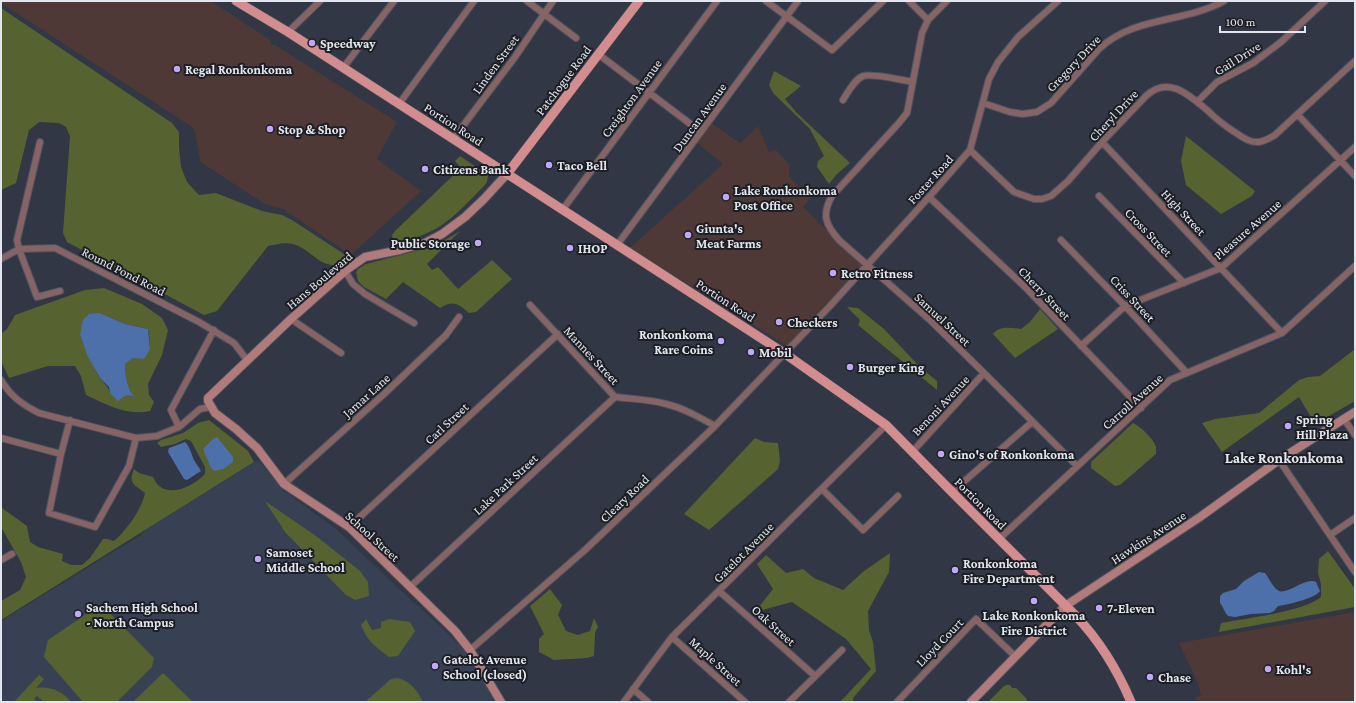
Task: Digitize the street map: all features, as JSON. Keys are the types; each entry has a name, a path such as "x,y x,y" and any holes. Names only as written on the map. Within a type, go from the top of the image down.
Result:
{"main road":[{"name":"Portion Road","path":"236,1 288,32 563,209 784,354 886,425 1097,640 1111,661 1131,702"},
{"name":"Patchogue Road","path":"507,174 639,1"}],"street":[{"path":"288,32 320,1"},
{"path":"343,68 394,1"},
{"path":"399,104 474,1"},
{"path":"527,1 576,38"},
{"name":"Linden Street","path":"453,139 515,57 553,1"},
{"name":"Creighton Avenue","path":"563,209 717,1"},
{"path":"766,1 832,50 883,1"},
{"name":"Duncan Avenue","path":"617,245 798,1"},
{"path":"909,1 928,20"},
{"name":"Samuel Street","path":"947,1 928,20 922,33 907,113 837,190 826,211 826,221 833,234 866,265 930,320 1077,466"},
{"name":"Foster Road","path":"784,354 829,307 970,150 989,79 998,62 1018,37 1058,1"},
{"name":"Gregory Drive","path":"983,104 1022,114 1037,112 1051,102 1099,49 1116,35 1136,27 1208,9 1224,1"},
{"name":"Gail Drive","path":"1197,102 1217,82 1253,63 1281,42 1325,1"},
{"path":"598,54 701,132"},
{"name":"Cheryl Drive","path":"970,150 1014,192 1034,199 1042,199 1060,190 1102,142 1146,96 1154,90 1165,87 1175,88 1184,92 1221,123 1242,138 1259,142 1268,139 1298,115 1355,61"},
{"path":"843,100 851,87 863,76 872,75 912,82"},
{"path":"1298,115 1355,176"},
{"path":"40,142 17,240 37,297 60,291"},
{"name":"High Street","path":"1102,142 1282,333"},
{"name":"Pleasure Avenue","path":"1081,346 1125,306 1221,268 1355,147"},
{"name":"Hans Boulevard","path":"211,407 208,398 291,319 345,271 366,257 425,243 442,234 465,217 484,200 507,174"},
{"name":"Cross Street","path":"1099,196 1184,283"},
{"name":"Cherry Street","path":"929,197 1024,286 1141,408"},
{"name":"Criss Street","path":"1061,240 1187,373"},
{"name":"Round Pond Road","path":"1,259 19,249 55,248 214,330 234,343 247,360"},
{"name":"Carroll Avenue","path":"999,539 1170,380 1282,333 1355,266"},
{"path":"345,271 353,284 366,294 414,323"},
{"name":"Mannes Street","path":"530,305 616,397 648,400 667,404 693,414 715,426"},
{"name":"Jamar Lane","path":"284,484 384,394 446,335 459,318"},
{"path":"291,319 341,353"},
{"path":"178,427 171,410 214,330"},
{"name":"Carl Street","path":"349,527 558,334"},
{"name":"Cleary Road","path":"470,650 585,550 715,426 784,354"},
{"name":"Benoni Avenue","path":"913,451 984,373"},
{"path":"1,380 3,390 27,408 39,413 136,438 158,436 178,427 200,409 211,407"},
{"name":"Lake Park Street","path":"410,587 616,397"},
{"name":"School Street","path":"211,407 214,413 236,429 257,448 284,484 349,527 456,631 470,650 501,702"},
{"name":"Hawkins Avenue","path":"971,702 1065,606 1200,517 1279,460 1355,412"},
{"path":"1344,419 1355,435"},
{"path":"70,420 48,513 95,527 129,466 136,438"},
{"path":"952,492 1032,422"},
{"name":"Gatelot Avenue","path":"624,702 650,664 672,637 886,425"},
{"path":"1,438 61,454"},
{"path":"1279,460 1355,572"},
{"path":"822,488 863,530 898,496"},
{"path":"1330,535 1355,518"},
{"path":"1,560 12,554"},
{"name":"Oak Street","path":"719,591 815,676"},
{"name":"Lloyd Court","path":"898,702 976,619 1016,657"},
{"name":"Maple Street","path":"672,637 745,702"},
{"path":"789,702 842,650"},
{"path":"633,689 648,702"}],"shaded area":[{"path":"1,1 211,1 270,40 272,45 275,45 397,122 377,159 421,191 351,255 283,209 265,204 202,163 200,161 195,131 192,127 1,3"},
{"path":"711,123 740,143 758,126 769,152 776,150 789,164 789,177 811,198 803,207 862,265 787,346 630,248 723,164 696,142"},
{"name":"Samoset Middle School","path":"258,460 284,491 336,529 466,652 495,702 1,702 1,621 141,535 147,529"},
{"path":"1355,612 1355,702 1196,702 1195,697 1201,696 1198,683 1179,643"}],"green space":[{"path":"1,8 172,123 179,132 181,167 187,182 199,195 216,193 262,211 282,215 347,256 346,262 337,265 324,263 307,251 290,243 268,246 217,311 204,315 67,242 63,233 70,136 66,127 59,123 39,122 29,130 16,183 3,189 1,192"},
{"path":"774,71 801,86 785,99 797,113 850,163 837,174 829,184 817,167 818,161 824,156 810,129 773,93 769,85"},
{"path":"1186,136 1255,191 1252,196 1221,214 1186,185 1181,161"},
{"path":"460,156 488,175 487,182 484,186 460,210 435,229 406,241 393,242 392,235 395,231 461,168 455,161"},
{"path":"460,231 427,264 432,270 438,267 458,289 492,260 512,279 476,312 469,313 462,307 452,303 440,308 403,282 386,299 364,287 358,281 356,272 366,264 420,250 440,243"},
{"path":"104,288 142,304 162,318 168,330 162,355 148,384 149,395 154,402 150,411 133,412 117,409 86,395 81,376 75,366 48,366 9,378 1,361 1,334 7,329 15,315 85,290","holes":["100,313 125,324 148,329 149,334 150,349 125,364 127,382 133,397 110,393 95,370 80,335"]},
{"path":"847,307 858,308 884,329 921,368 937,381 937,390 858,325 860,320"},
{"path":"1040,309 1058,329 1015,358 993,334 999,329 1003,328 1021,329 1030,322"},
{"path":"1355,349 1355,401 1315,424 1299,397 1222,452 1202,423 1215,419 1259,413 1299,380 1308,377 1320,376"},
{"path":"209,420 248,451 254,462 1,620 1,601 20,590 26,577 21,562 1,527 1,502 2,508 27,526 30,542 38,547 63,554 62,561 71,565 82,565 90,558 103,539 114,541 119,537 141,506 145,493 132,481 134,469 139,473 153,477 164,489 170,490 178,490 193,484 205,474 205,467 191,441 186,439 175,444 161,447 157,443 161,440 183,433 198,423"},
{"path":"1133,423 1153,440 1156,447 1156,454 1120,485 1115,486 1091,468 1091,462"},
{"path":"755,438 764,442 778,443 780,461 778,469 709,530 684,514"},
{"path":"265,501 316,536 360,571 368,582 369,596 355,600 346,595 285,532"},
{"path":"1328,551 1355,589 1355,607 1219,632 1221,623 1259,617 1288,610 1313,602 1321,597 1321,584 1318,573 1319,559"},
{"path":"890,553 889,572 868,611 869,630 873,642 876,671 853,698 853,702 840,702 871,669 846,639 792,602 755,612 773,589 757,564 766,555 786,573 803,569 814,578 843,590 864,571"},
{"path":"550,589 562,605 558,615 566,631 578,635 590,631 594,618 598,627 595,633 594,656 587,658 554,660 539,652 539,639 544,634 530,606"},
{"path":"101,604 154,658 152,667 117,702 83,702 44,657 48,640"},
{"path":"366,619 372,630 381,628 381,622 389,619 410,622 415,631 398,656 389,657 376,647 366,636 361,625"},
{"path":"163,673 193,702 133,702"},
{"path":"39,675 44,679 36,688 46,688 60,692 71,702 44,702 37,696 34,699 37,702 14,702"},
{"path":"398,678 406,681 413,687 423,702 365,702 391,679"},
{"path":"1010,685 1012,688 1016,688 1027,699 1026,702 988,702 1004,686"}],"water":[{"path":"100,313 125,324 148,329 150,349 144,359 133,358 125,364 127,382 134,397 125,396 118,401 110,393 109,387 100,378 88,357 80,335 83,320 89,314"},
{"path":"217,437 233,457 233,462 223,469 214,471 211,468 203,449"},
{"path":"185,442 201,471 187,480 184,479 168,452 169,448"},
{"path":"1259,572 1265,573 1279,591 1287,591 1312,581 1316,582 1320,591 1307,599 1278,606 1270,613 1235,617 1228,616 1220,603 1220,596 1223,593 1236,589 1244,581"}],"place":[{"name":"Speedway","path":"312,43"},
{"name":"Regal Ronkonkoma","path":"177,69"},
{"name":"Stop & Shop","path":"270,129"},
{"name":"Taco Bell","path":"549,165"},
{"name":"Citizens Bank","path":"425,169"},
{"name":"Lake Ronkonkoma Post Office","path":"726,197"},
{"name":"Giunta's Meat Farms","path":"688,235"},
{"name":"Public Storage","path":"478,243"},
{"name":"IHOP","path":"570,248"},
{"name":"Retro Fitness","path":"833,273"},
{"name":"Checkers","path":"779,322"},
{"name":"Ronkonkoma Rare Coins","path":"721,341"},
{"name":"Mobil","path":"751,352"},
{"name":"Burger King","path":"850,367"},
{"name":"Spring Hill Plaza","path":"1288,426"},
{"name":"Gino's of Ronkonkoma","path":"941,454"},
{"name":"Samoset Middle School","path":"258,559"},
{"name":"Ronkonkoma Fire Department","path":"955,570"},
{"name":"Lake Ronkonkoma Fire District","path":"1034,601"},
{"name":"7-Eleven","path":"1099,608"},
{"name":"Sachem High School - North Campus","path":"78,614"},
{"name":"Gatelot Avenue School (closed)","path":"435,666"},
{"name":"Kohl's","path":"1268,669"},
{"name":"Chase","path":"1150,677"}],"district":[{"name":"Lake Ronkonkoma","path":"1284,458"}]}
